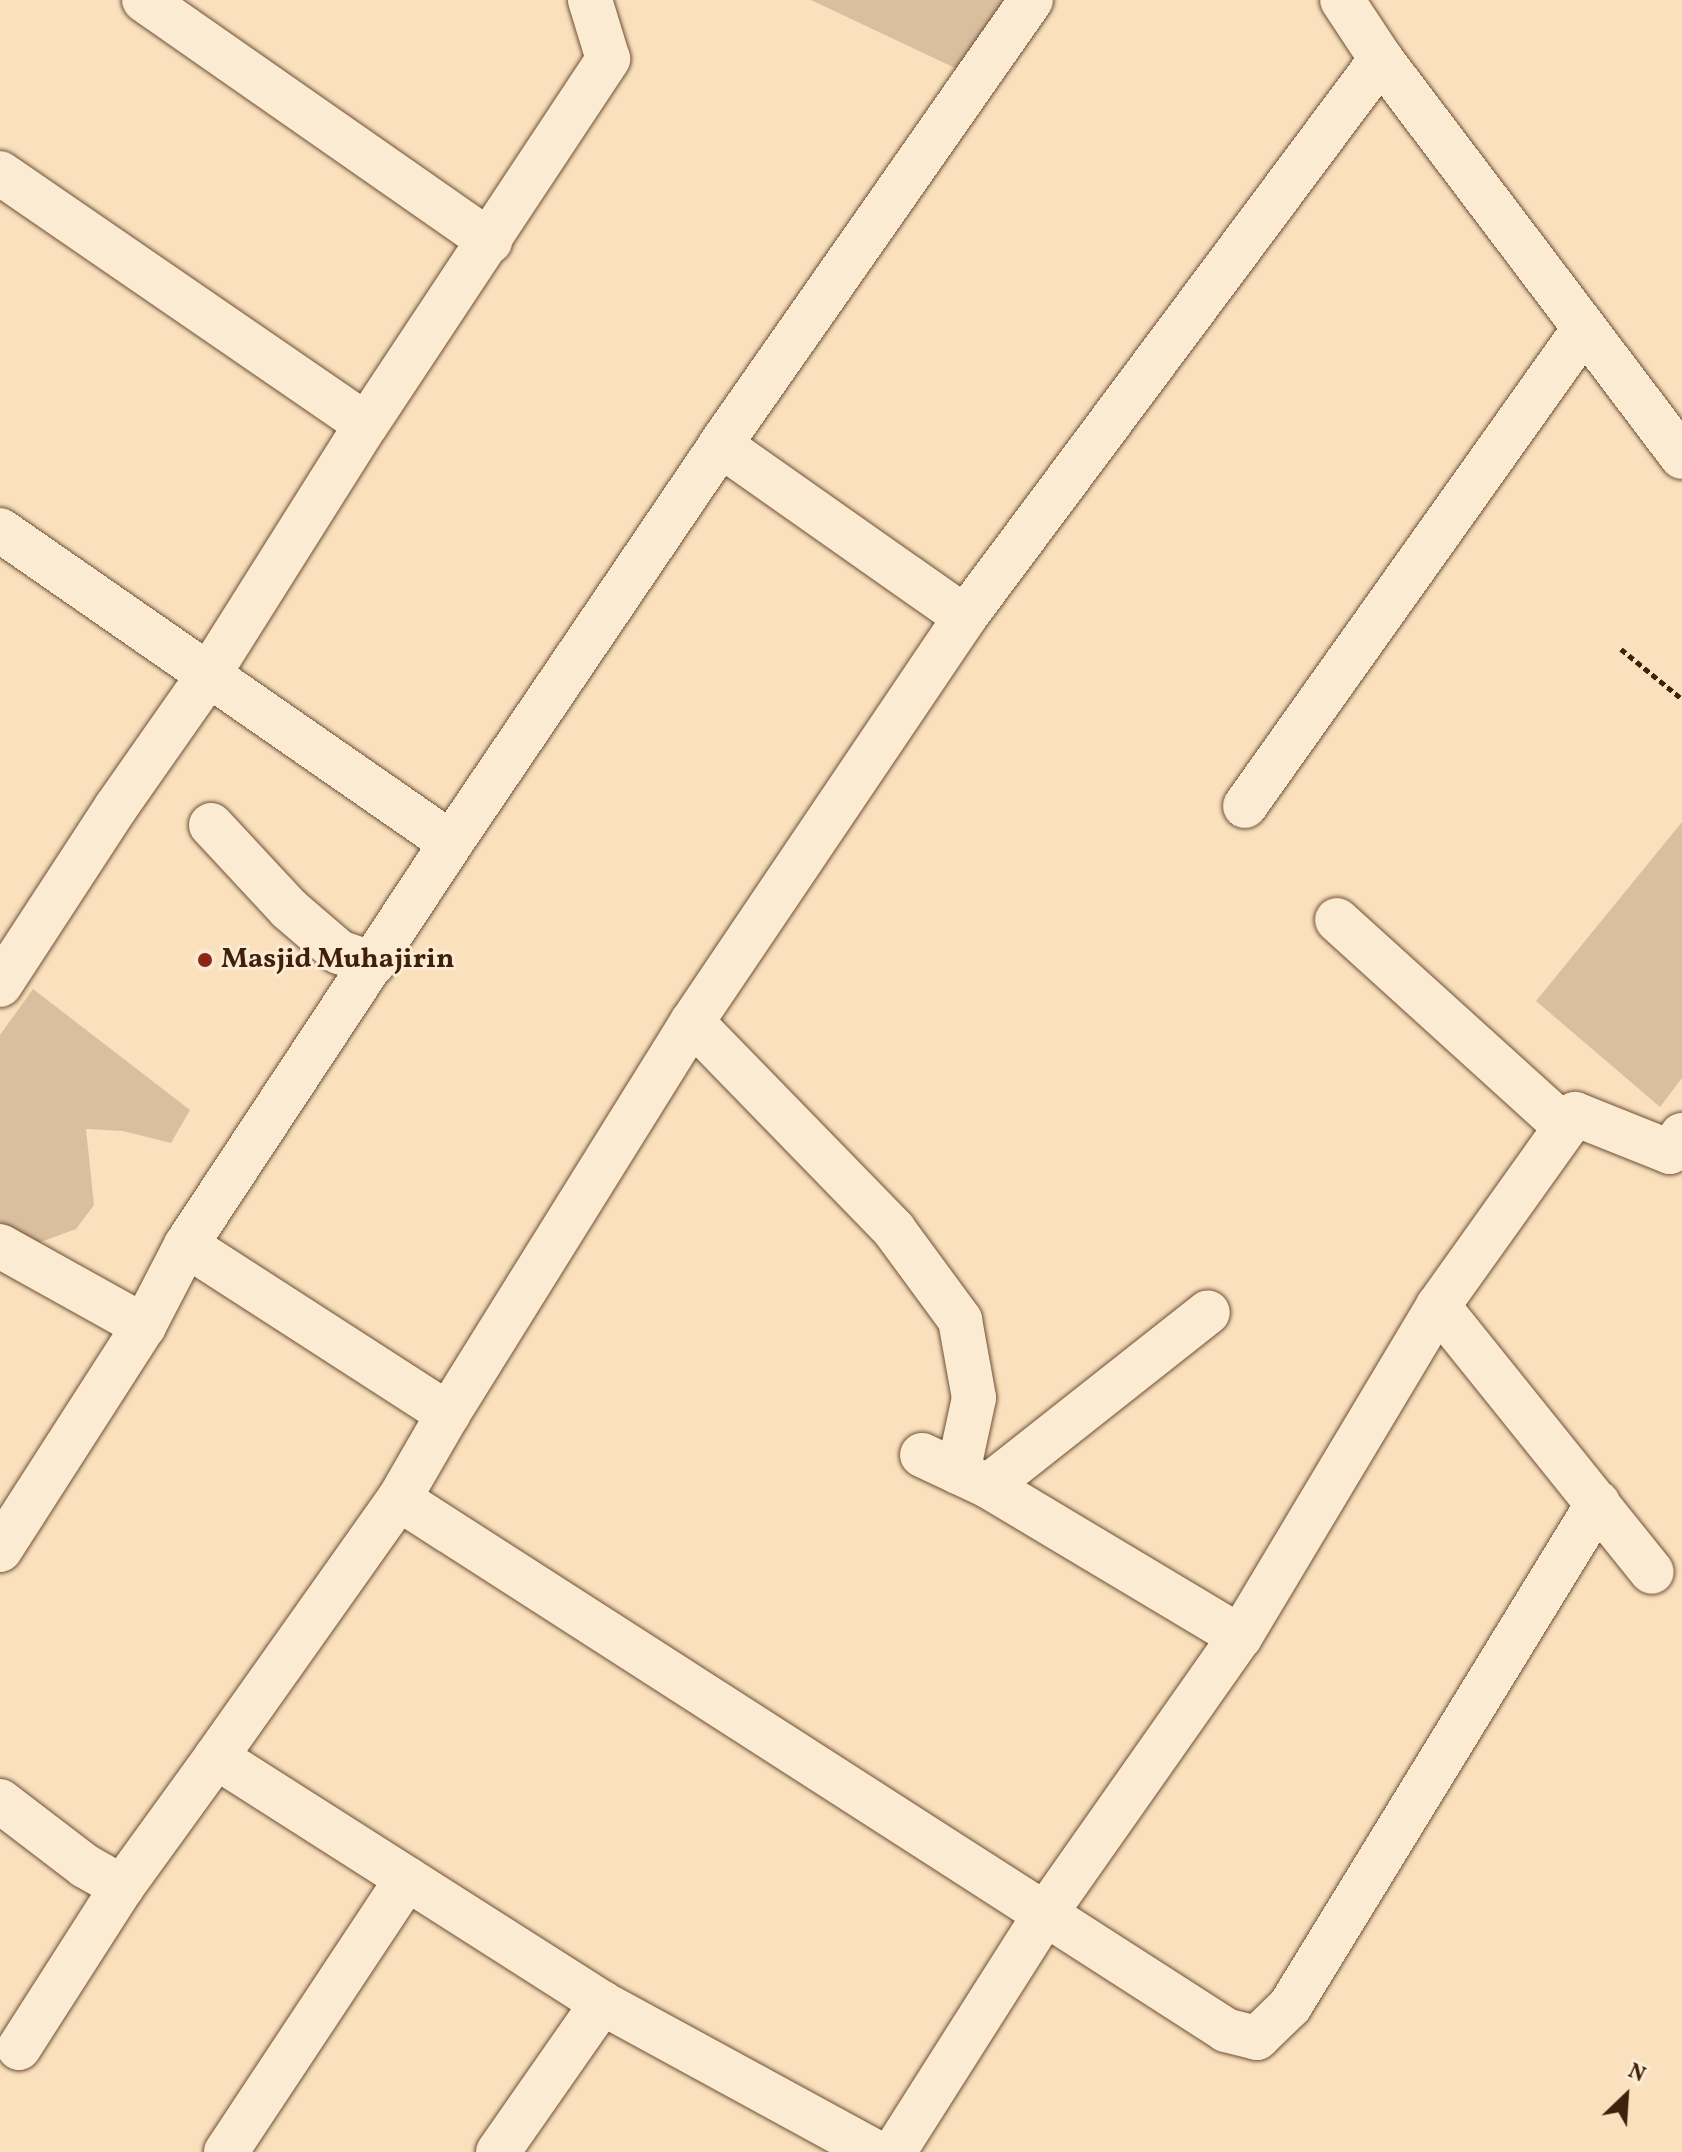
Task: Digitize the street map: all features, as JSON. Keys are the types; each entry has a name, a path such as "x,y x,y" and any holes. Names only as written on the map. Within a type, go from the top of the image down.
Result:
{"street":[{"path":"144,0 490,241"},
{"path":"0,985 116,807 209,674 366,425 608,59 590,0"},
{"path":"0,1550 144,1326 186,1245 451,843 720,445 1031,0"},
{"path":"1342,0 1381,59 1584,329 1676,437"},
{"path":"19,2048 122,1887 399,1499 448,1414 692,1022 965,617 1381,59"},
{"path":"0,173 366,425"},
{"path":"1245,806 1584,329"},
{"path":"720,445 965,617"},
{"path":"6,548 209,674 451,843"},
{"path":"211,825 289,909 339,952 373,964"},
{"path":"1337,920 1565,1127"},
{"path":"692,1022 894,1230 960,1320 974,1398 956,1471"},
{"path":"894,2152 1045,1914 1240,1637 1438,1306 1575,1114 1678,1150"},
{"path":"186,1245 448,1414"},
{"path":"0,1246 144,1326"},
{"path":"1438,1306 1652,1572"},
{"path":"956,1471 1208,1312"},
{"path":"956,1471 1240,1637"},
{"path":"399,1499 1226,2030 1257,2038 1290,2006 1598,1503"},
{"path":"216,1757 602,2003 875,2152"},
{"path":"0,1801 85,1866 122,1887"},
{"path":"226,2152 407,1879"},
{"path":"498,2152 602,2003"}],"path":[{"path":"1621,649 1682,699"}],"shaded area":[{"path":"811,0 1048,0 989,84"},
{"path":"1682,822 1682,1078 1660,1107 1536,1001"},
{"path":"33,989 190,1110 171,1143 123,1131 86,1129 94,1205 76,1229 38,1243 0,1222 0,1035"}],"place":[{"name":"Masjid Muhajirin","path":"205,960"}]}
